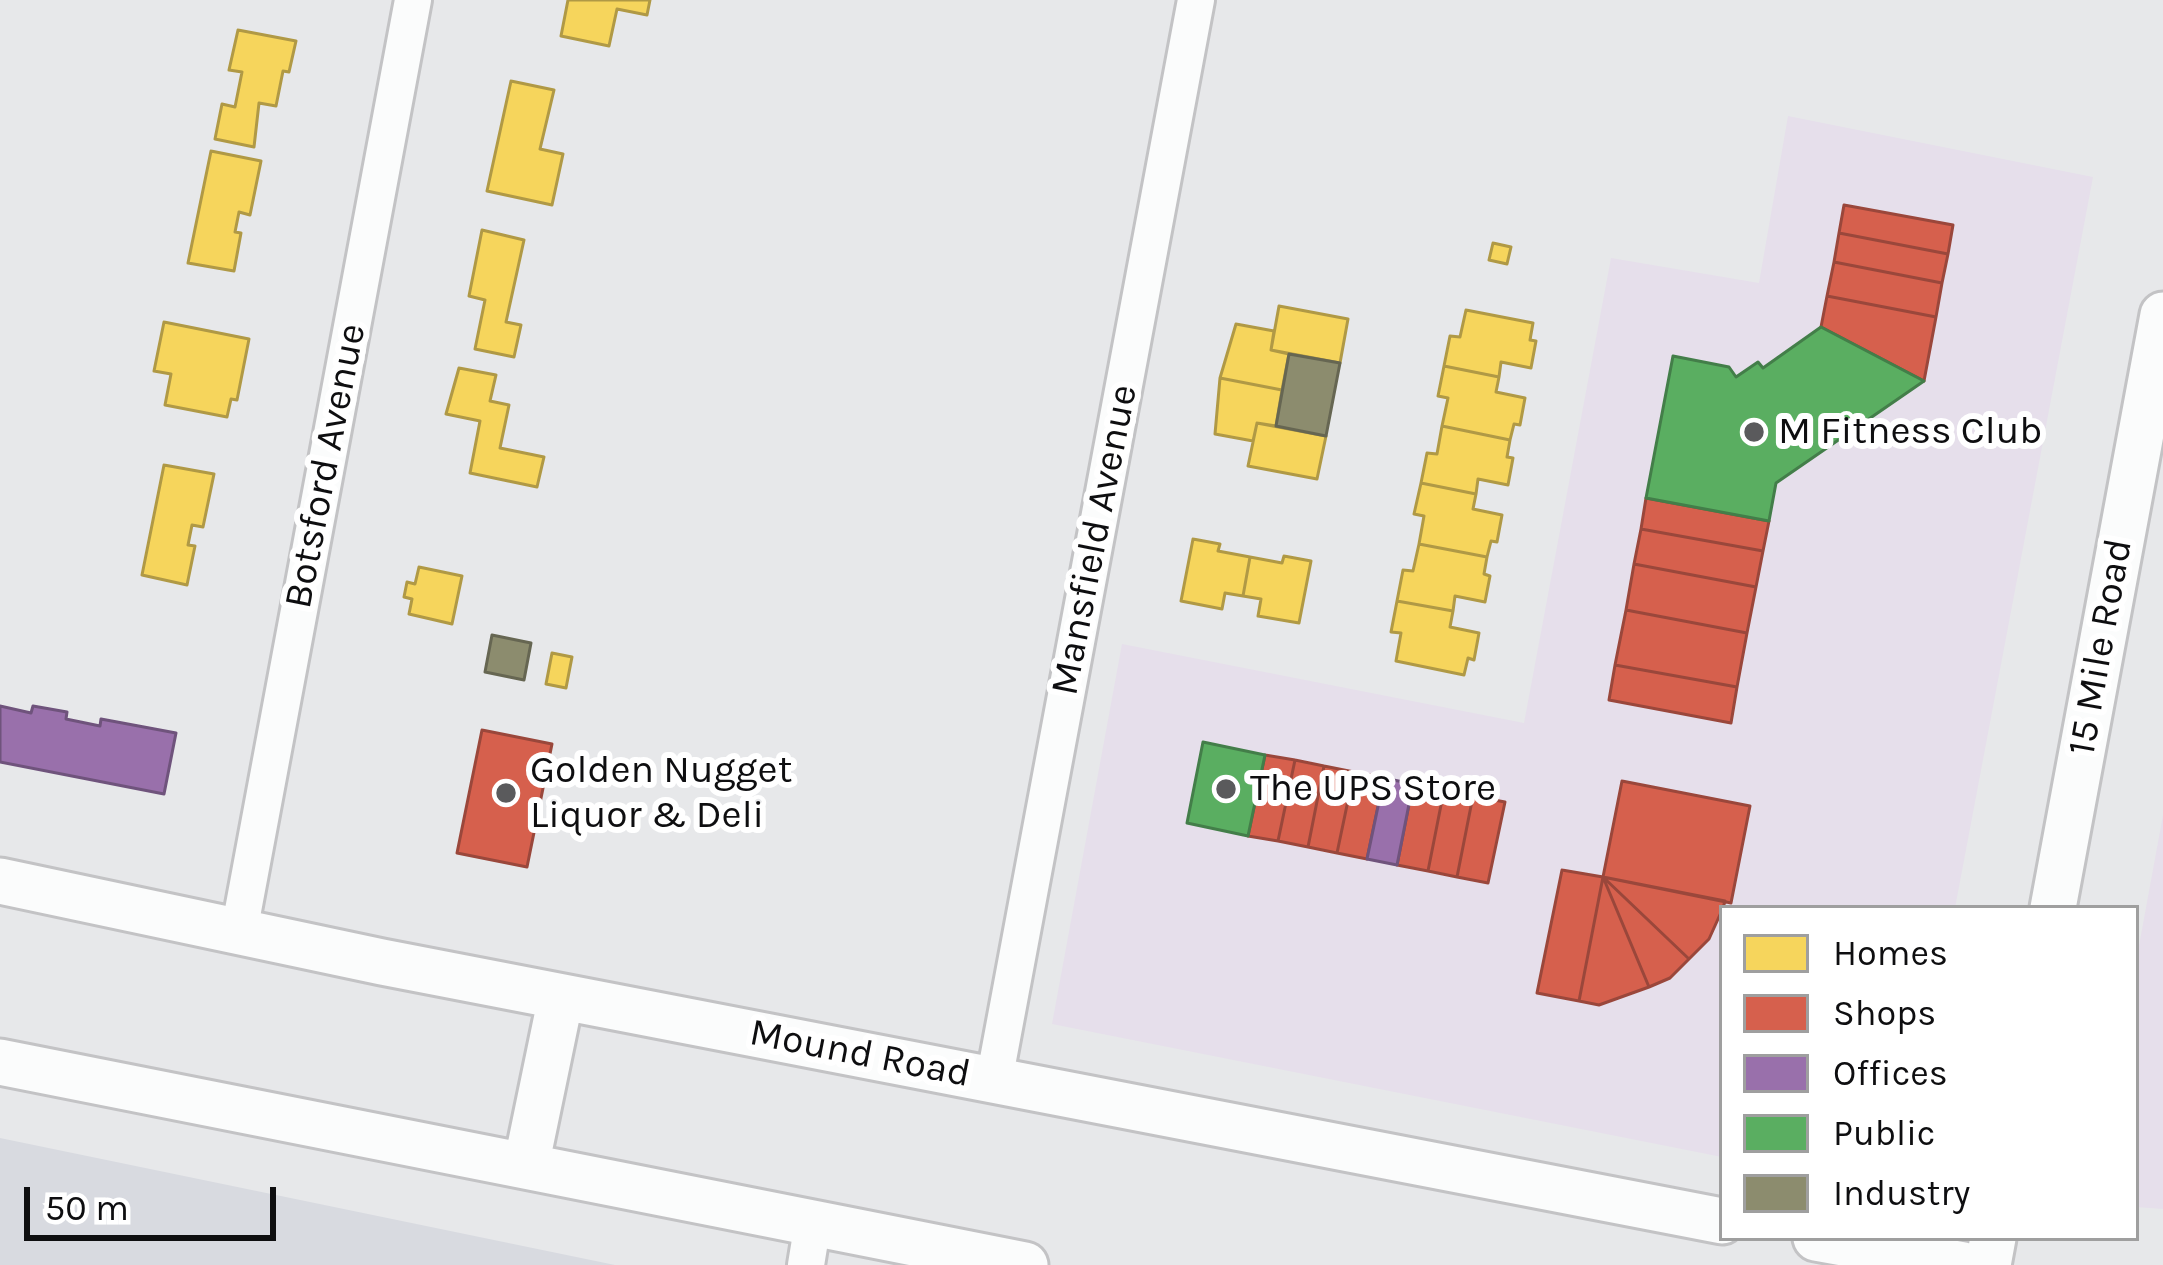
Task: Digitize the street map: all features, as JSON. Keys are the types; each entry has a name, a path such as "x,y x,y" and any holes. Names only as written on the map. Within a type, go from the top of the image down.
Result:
{"main road":[{"name":"15 Mile Road","path":"2054,905 2163,315"},
{"name":"Mound Road","path":"0,881 561,997 1719,1220"},
{"path":"526,1166 561,997"},
{"path":"0,1062 526,1166 810,1243 1025,1265"},
{"path":"1832,1241 1963,1265"}],"street":[{"name":"Botsford Avenue","path":"239,932 413,0"},
{"name":"Mansfield Avenue","path":"994,1081 1196,0"}],"shaded area":[{"path":"1788,116 2093,177 1956,905 1719,905 1719,1156 1052,1024 1122,644 1524,723 1611,258 1759,283"},
{"path":"2163,815 2163,1209 2139,1207 2139,946"},
{"path":"0,1138 615,1265 0,1265"}],"building: Homes":[{"path":"568,0 650,0 647,15 617,9 609,46 561,36"},
{"path":"238,30 296,41 289,72 283,71 276,106 259,103 254,147 215,139 222,104 235,107 242,72 229,70"},
{"path":"511,81 554,90 540,149 563,154 552,205 487,191"},
{"path":"211,151 261,161 250,215 239,212 235,232 241,233 234,271 188,263"},
{"path":"482,230 524,240 506,322 521,325 514,357 475,349 485,300 469,296"},
{"path":"1493,243 1511,247 1507,264 1489,260"},
{"path":"1279,306 1348,319 1340,363 1271,350"},
{"path":"1466,310 1533,323 1530,340 1536,341 1531,368 1501,362 1499,377 1444,366 1450,336 1460,337"},
{"path":"164,322 249,339 237,400 231,399 227,417 165,405 171,374 154,371"},
{"path":"1236,324 1274,331 1271,350 1289,354 1282,390 1220,378"},
{"path":"1444,366 1499,377 1496,392 1525,398 1520,425 1514,424 1510,440 1442,426 1448,398 1438,396"},
{"path":"459,368 496,375 490,401 509,405 500,448 544,457 537,487 470,473 480,421 446,414"},
{"path":"1220,378 1282,390 1276,426 1257,423 1253,441 1215,434"},
{"path":"1257,423 1326,436 1317,479 1248,466"},
{"path":"1442,426 1510,440 1507,457 1513,458 1508,485 1478,479 1476,494 1421,483 1427,453 1437,454"},
{"path":"164,465 214,474 203,527 192,525 188,545 195,546 187,585 142,575"},
{"path":"1421,483 1476,494 1473,509 1502,515 1497,542 1491,541 1487,557 1419,544 1424,516 1414,514"},
{"path":"1193,539 1220,544 1218,551 1250,557 1243,596 1225,593 1222,609 1181,601"},
{"path":"1419,544 1487,557 1484,574 1490,576 1485,602 1455,596 1453,611 1397,601 1403,570 1413,571"},
{"path":"1284,556 1311,561 1299,623 1258,616 1261,599 1243,596 1250,557 1282,563"},
{"path":"419,567 462,576 452,624 409,614 412,599 404,597 407,582 415,584"},
{"path":"1397,601 1453,611 1450,627 1479,633 1474,660 1468,658 1464,675 1396,661 1401,633 1391,632"},
{"path":"552,653 572,657 566,688 546,684"}],"building: Shops":[{"path":"1844,205 1953,225 1948,254 1839,233"},
{"path":"1839,233 1948,254 1942,283 1834,262"},
{"path":"1834,262 1942,283 1936,317 1827,296"},
{"path":"1827,296 1936,317 1924,381 1821,327"},
{"path":"1646,498 1769,521 1763,551 1641,529"},
{"path":"1641,529 1763,551 1756,587 1634,564"},
{"path":"1634,564 1756,587 1747,633 1626,610"},
{"path":"1626,610 1747,633 1737,687 1615,665"},
{"path":"1615,665 1737,687 1731,723 1609,700"},
{"name":"Golden Nugget Liquor & Deli","path":"482,730 552,744 527,867 457,853"},
{"path":"1265,755 1295,760 1278,841 1248,836"},
{"path":"1295,760 1324,766 1308,847 1278,841"},
{"path":"1324,766 1354,772 1337,853 1308,847"},
{"path":"1354,772 1384,778 1367,859 1337,853"},
{"path":"1622,781 1750,806 1731,903 1603,877"},
{"path":"1413,784 1444,790 1428,871 1397,865"},
{"path":"1444,790 1473,796 1457,877 1428,871"},
{"path":"1473,796 1505,802 1488,883 1457,877"},
{"path":"1562,870 1603,877 1579,1001 1537,993"},
{"path":"1603,877 1649,987 1599,1005 1579,1001"},
{"path":"1603,877 1689,959 1670,978 1649,987"},
{"path":"1603,877 1725,901 1719,905 1709,939 1689,959"}],"building: Offices":[{"path":"0,706 31,713 33,706 67,712 66,719 100,726 101,719 176,733 164,794 0,762"},
{"path":"1384,778 1413,784 1397,865 1367,859"}],"building: Public":[{"name":"M Fitness Club","path":"1821,327 1924,381 1776,483 1769,521 1646,498 1673,356 1729,367 1736,377 1758,362 1763,368"},
{"name":"The UPS Store","path":"1203,742 1265,755 1248,836 1187,823"}],"building: Industry":[{"path":"1289,354 1340,363 1326,436 1276,426"},
{"path":"492,635 531,643 524,680 485,672"}],"place":[{"name":"M Fitness Club","path":"1754,432"},
{"name":"The UPS Store","path":"1226,789"},
{"name":"Golden Nugget Liquor & Deli","path":"506,793"}]}
